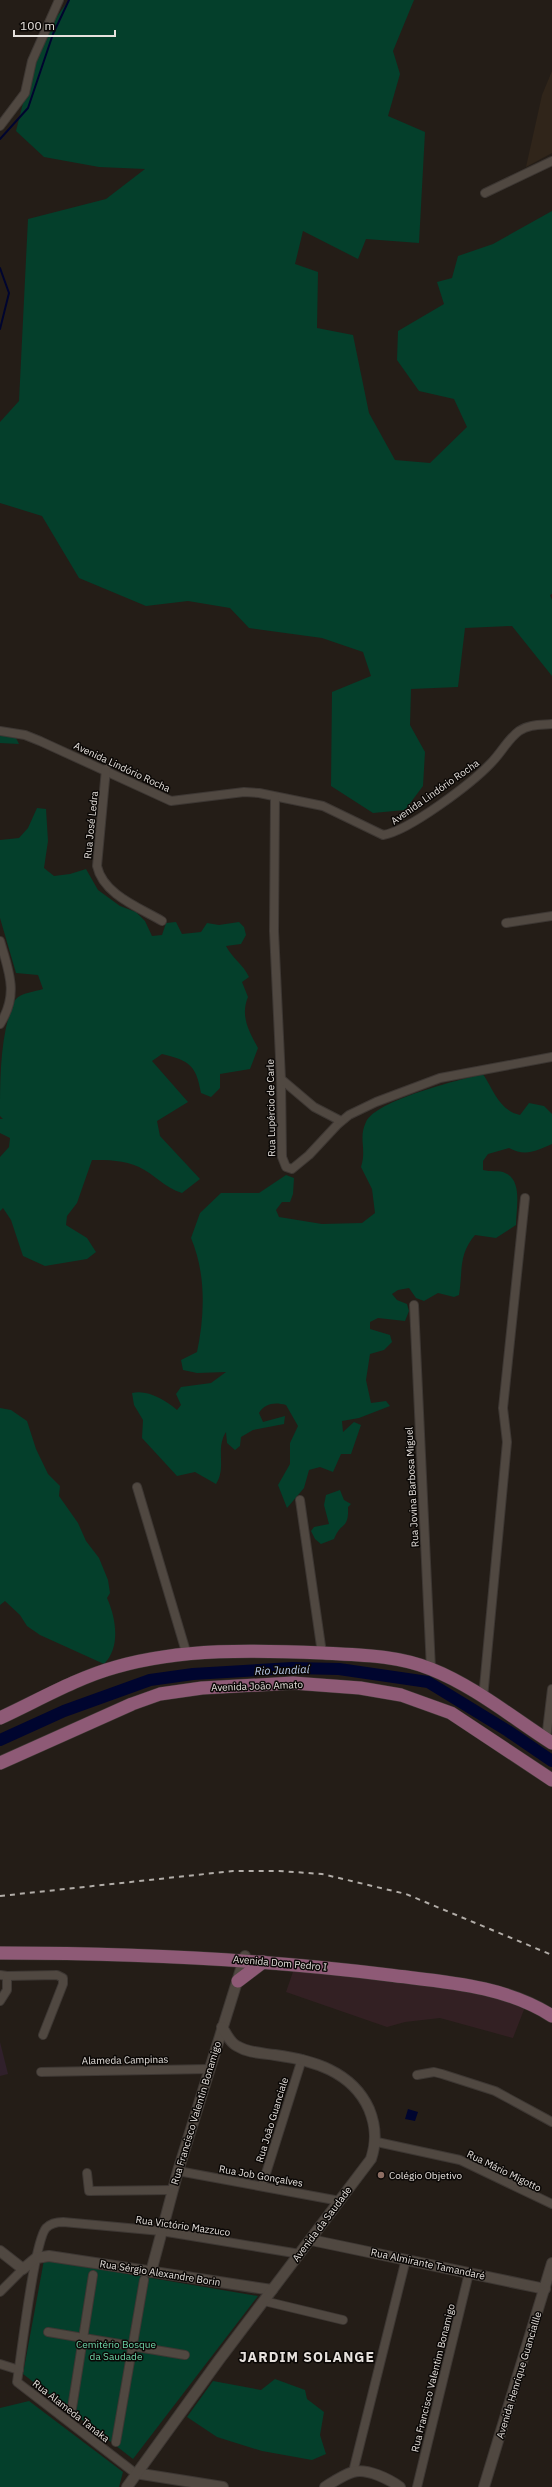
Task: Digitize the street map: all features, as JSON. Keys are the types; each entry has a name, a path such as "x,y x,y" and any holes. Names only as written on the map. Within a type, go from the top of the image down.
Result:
{"main road":[{"path":"0,1718 114,1667 151,1658 187,1654 283,1651 398,1660 431,1669 483,1698 549,1741"},
{"name":"Avenida João Amato","path":"0,1764 132,1704 160,1694 202,1688 293,1683 360,1688 401,1695 451,1713 552,1780"},
{"name":"Avenida Dom Pedro I","path":"0,1948 244,1958 313,1959 481,1984 520,1995 552,2010"},
{"name":"Avenida Dom Pedro I","path":"0,1953 227,1959 244,1958 263,1962 317,1966 477,1988 525,2002 552,2016"},
{"path":"227,1959 239,1978 263,1962"}],"street":[{"path":"0,126 25,93 32,61 59,0"},
{"path":"485,193 552,161"},
{"name":"Avenida Lindório Rocha","path":"0,731 25,735 106,769 171,801 244,792 323,806 374,832 383,835 393,833 472,780 491,763 520,730 532,726 552,725"},
{"name":"Rua José Ledra","path":"106,769 97,866 99,877 112,891 162,921"},
{"name":"Rua Lupércio de Carle","path":"275,797 274,931 282,1079 282,1157 286,1168 292,1170 341,1121 376,1102 440,1078 552,1057"},
{"path":"506,923 552,916"},
{"path":"0,941 12,984 9,1010 0,1024"},
{"path":"282,1079 314,1107 341,1121"},
{"path":"483,1698 507,1442 503,1408 525,1198"},
{"name":"Rua Jovina Barbosa Miguel","path":"414,1305 431,1669"},
{"path":"137,1487 187,1654"},
{"path":"300,1500 322,1653"},
{"path":"549,1741 552,1689"},
{"name":"Rua Francisco Valentin Bonamigo","path":"151,2272 172,2190 244,1958"},
{"path":"0,2001 7,1990 4,1975 57,1975 62,1978 63,1984 43,2035"},
{"name":"Avenida da Saudade","path":"127,2487 135,2473 372,2159 377,2142 373,2118 364,2099 353,2085 327,2068 302,2059 245,2051 235,2046 222,2027"},
{"name":"Rua João Guanciale","path":"262,2186 302,2059"},
{"name":"Alameda Campinas","path":"41,2072 209,2069"},
{"path":"417,2075 434,2072 495,2091 552,2122"},
{"name":"Rua Mário Migotto","path":"377,2142 460,2160 552,2204"},
{"name":"Rua Job Gonçalves","path":"178,2171 340,2201"},
{"path":"87,2173 89,2191 172,2190"},
{"name":"Rua Victório Mazzuco","path":"63,2222 161,2231 300,2254"},
{"name":"Rua Alameda Tanaka","path":"63,2222 53,2223 46,2228 36,2258 17,2382 135,2473"},
{"name":"Rua Almirante Tamandaré","path":"310,2240 544,2289"},
{"path":"0,2251 23,2269"},
{"name":"Rua Sérgio Alexandre Borin","path":"36,2258 49,2256 272,2290"},
{"path":"0,2292 36,2258"},
{"path":"353,2472 406,2259"},
{"name":"Avenida Henrique Guanciallle","path":"484,2487 552,2263"},
{"name":"Rua Francisco Valentim Bonamigo","path":"417,2487 469,2273"},
{"path":"72,2408 93,2274"},
{"path":"116,2442 134,2347 144,2280"},
{"path":"264,2301 343,2320"},
{"path":"48,2332 185,2355"},
{"path":"0,2364 19,2370"},
{"path":"325,2487 353,2472 365,2472 383,2478 400,2487"},
{"path":"135,2473 222,2487"},
{"path":"333,2487 342,2477"}],"shaded area":[{"path":"552,71 552,153 526,167 542,95"},
{"path":"295,1966 505,1997 525,2007 513,2038 440,2018 405,2022 387,2027 286,1992"},
{"path":"0,2042 8,2074 0,2076"}],"green space":[{"path":"69,0 414,0 393,51 400,74 388,116 425,132 419,243 366,239 358,259 303,231 295,264 318,272 317,328 353,335 369,413 395,460 430,463 467,427 454,399 419,391 397,360 398,331 444,304 437,282 452,278 458,256 493,244 552,211 552,594 550,595 552,600 552,676 512,626 465,628 458,687 411,689 410,725 425,752 423,786 405,810 373,813 331,786 332,692 371,676 363,652 322,638 249,628 230,608 188,601 146,606 79,578 42,516 0,503 0,422 19,401 28,219 106,199 145,169 99,167 44,157 16,131 29,79 44,34"},
{"path":"0,735 16,738 19,744 0,743"},
{"path":"37,808 46,809 48,841 44,868 54,876 70,874 86,869 98,890 120,906 136,912 145,921 152,936 162,935 166,923 176,922 182,934 201,932 207,923 219,925 239,922 244,927 246,935 241,944 226,946 244,968 249,977 242,982 248,997 245,1017 258,1048 250,1069 220,1074 220,1088 211,1097 201,1093 194,1070 185,1062 162,1054 152,1061 188,1102 157,1121 160,1136 200,1179 182,1193 170,1188 139,1167 116,1161 92,1160 77,1203 67,1216 66,1225 87,1238 96,1252 87,1259 45,1266 23,1256 11,1220 3,1208 0,1211 0,1157 9,1147 10,1138 0,1133 0,1119 3,1119 0,1116 1,1071 6,1026 10,1012 15,1000 18,997 43,989 38,975 16,973 0,918 0,840 19,838 28,828"},
{"path":"483,1074 498,1099 507,1109 520,1115 529,1103 544,1106 552,1114 552,1144 526,1153 509,1148 488,1154 483,1161 483,1170 503,1172 511,1177 514,1182 517,1196 516,1225 496,1238 475,1235 466,1249 464,1256 459,1295 454,1297 438,1293 424,1301 416,1298 409,1288 398,1290 392,1294 397,1300 407,1304 409,1311 405,1321 378,1318 370,1322 370,1329 390,1335 392,1342 384,1350 370,1354 366,1380 371,1403 386,1401 390,1406 359,1418 342,1421 343,1432 354,1422 361,1425 351,1454 341,1454 333,1472 320,1467 309,1470 304,1488 287,1508 278,1485 290,1464 290,1443 298,1426 286,1405 271,1404 264,1407 259,1413 263,1422 285,1416 284,1424 253,1430 241,1437 240,1446 235,1450 227,1443 226,1432 221,1445 221,1471 216,1484 195,1472 177,1476 142,1438 143,1420 134,1405 132,1393 138,1392 156,1396 177,1410 181,1405 176,1394 181,1387 211,1383 226,1372 197,1373 183,1370 181,1360 197,1352 202,1324 202,1280 196,1251 191,1238 200,1213 221,1193 259,1193 286,1175 294,1178 293,1194 290,1202 282,1202 276,1210 279,1217 322,1224 362,1223 375,1213 372,1189 361,1167 363,1160 362,1139 366,1122 373,1114 385,1106 401,1099 438,1086"},
{"path":"0,1408 11,1410 27,1421 36,1449 48,1474 60,1486 59,1496 78,1523 86,1541 99,1558 108,1580 110,1593 107,1598 113,1614 115,1641 113,1649 104,1664 40,1635 27,1626 20,1615 5,1601 0,1605"},
{"path":"340,1490 344,1500 351,1504 348,1507 346,1522 334,1539 321,1544 315,1539 311,1531 314,1527 329,1524 324,1505 326,1495"},
{"name":"Cemitério Bosque da Saudade","path":"44,2260 258,2296 133,2459 23,2374"},
{"path":"275,2379 305,2390 307,2399 324,2412 320,2435 326,2454 312,2460 262,2451 217,2437 187,2417 213,2381 261,2390"},
{"path":"29,2401 123,2472 119,2487 0,2487 0,2408"}],"water":[{"path":"408,2109 418,2112 415,2121 405,2119"}],"waterway":[{"path":"0,139 28,108 53,34 69,0"},
{"path":"0,268 9,293 0,329"},
{"name":"Rio Jundiaí","path":"0,1740 64,1711 150,1680 193,1674 292,1668 339,1669 428,1682 508,1731 552,1761"}],"railway":[{"path":"0,1896 233,1871 279,1871 322,1874 406,1894 552,1955"}],"place":[{"name":"Colégio Objetivo","path":"381,2175"}],"district":[{"name":"JARDIM SOLANGE","path":"307,2357"}]}
